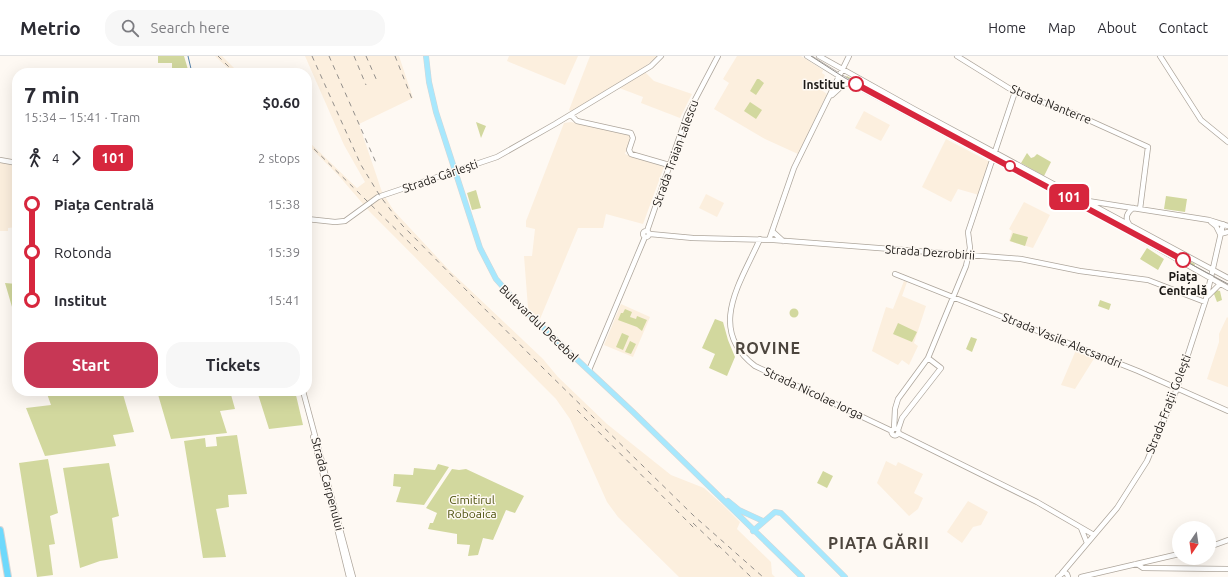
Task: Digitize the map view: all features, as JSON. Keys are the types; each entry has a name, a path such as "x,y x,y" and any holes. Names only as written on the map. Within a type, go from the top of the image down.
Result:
{"highway":[{"path":"0,530 8,577"}],"main road":[{"name":"Bulevardul Decebal","path":"426,56 433,102 480,248 496,279 520,306 719,495 753,531 802,577"},
{"name":"Bulevardul Decebal","path":"719,495 739,510 763,521"},
{"path":"753,531 775,512 781,513 845,577"}],"street":[{"name":"Strada Gârlești","path":"312,220 336,222 345,221 378,197 506,153 651,66 662,56"},
{"name":"Strada Traian Lalescu","path":"588,370 647,234 687,115 718,56"},
{"path":"807,56 840,77 1075,203 1228,288"},
{"path":"819,56 1228,278"},
{"path":"769,240 792,173 849,56"},
{"name":"Strada Nanterre","path":"957,56 1015,92 1073,113 1148,147 1140,209"},
{"path":"1160,56 1201,120 1228,142"},
{"path":"829,98 844,84 851,83"},
{"path":"895,431 895,409 900,395 928,358 969,254 968,232 1015,92"},
{"path":"571,115 577,121 632,134 633,138 629,150 630,154 669,165"},
{"path":"0,160 12,162"},
{"path":"985,185 994,166 1003,164"},
{"path":"1075,203 1085,201 1134,208 1206,220 1226,225"},
{"path":"1104,211 1105,204"},
{"path":"1091,212 1094,206"},
{"path":"1130,225 1126,218 1134,208"},
{"path":"1206,220 1216,226 1220,234 1228,232"},
{"name":"Strada Frații Golești","path":"1063,575 1070,562 1117,508 1147,461 1177,387 1205,301 1220,234 1226,225"},
{"path":"772,231 783,241"},
{"name":"Strada Dezrobirii","path":"647,234 693,238 760,239 1022,259 1080,271 1133,277 1164,285 1205,301"},
{"path":"739,239 753,242 756,247"},
{"name":"Strada Nicolae Iorga","path":"760,239 733,299 729,312 731,331 739,351 755,366 895,431 1037,502 1094,535"},
{"name":"Strada Vasile Alecsandri","path":"894,274 1177,387 1228,411"},
{"path":"1205,301 1211,291 1220,284"},
{"path":"895,431 904,416 941,368 928,358"},
{"name":"Strada Carpenului","path":"303,396 349,577"},
{"name":"Strada Carpenului","path":"303,396 353,577"},
{"path":"895,409 904,416"},
{"path":"1081,528 1087,543"},
{"path":"1216,544 1228,540"},
{"path":"1081,577 1172,556"},
{"path":"1137,564 1143,568 1228,569"},
{"path":"1063,575 1075,577"}],"shaded area":[{"path":"215,56 222,56 234,68 228,68"},
{"path":"305,56 399,56 413,98 359,124 382,192 394,211 449,270 543,359 558,377 607,424 671,475 704,488 723,505 740,522 737,529 771,562 772,574 775,577 679,577 618,517 607,502 570,419 556,399 370,212 339,176 312,149 312,145 357,188 365,182 344,145 312,72 312,68 310,68"},
{"path":"509,56 578,56 565,85 507,61"},
{"path":"590,56 658,56 642,69 654,81 692,94 680,118 641,103 643,97 614,86 572,112 569,110"},
{"path":"737,56 801,56 823,70 822,73 825,75 820,89 827,94 798,154 765,139 714,109 729,83 723,79"},
{"path":"864,111 890,125 881,141 855,128"},
{"path":"571,122 626,133 632,136 625,154 664,167 643,224 606,214 603,228 578,228 540,319 528,308 524,256 532,256 535,229 526,227 526,221 564,123"},
{"path":"946,139 990,162 979,195 958,189 951,202 922,187"},
{"path":"0,162 12,164 12,228 8,228 8,231 0,231"},
{"path":"706,194 724,203 717,217 699,208"},
{"path":"1024,202 1050,215 1033,248 1009,241 1012,231 1009,229"},
{"path":"904,281 907,282 902,296 926,306 914,343 918,346 909,365 902,360 898,365 872,351 886,307 893,309"},
{"path":"621,304 650,317 633,357 604,345"},
{"path":"1227,317 1228,387 1207,379 1219,342 1219,334"},
{"path":"1076,350 1095,357 1075,389 1061,385"},
{"path":"886,461 896,466 898,462 923,474 914,493 923,498 918,509 909,516 877,483"},
{"path":"968,501 988,512 981,525 973,527 962,543 947,532"}],"green space":[{"path":"158,56 184,56 188,68 172,68 172,63 158,63"},
{"path":"847,76 987,151 986,152 846,77"},
{"path":"757,79 764,83 756,95 750,91"},
{"path":"750,102 762,110 756,119 744,111"},
{"path":"476,122 486,126 481,138"},
{"path":"1027,153 1031,158 1037,154 1051,162 1044,176 1021,163"},
{"path":"1001,158 1068,195 1000,160"},
{"path":"476,190 481,208 472,210 467,193"},
{"path":"1166,196 1187,199 1185,212 1164,209"},
{"path":"1095,210 1195,264 1194,266"},
{"path":"1013,233 1028,237 1025,246 1010,241"},
{"path":"1147,248 1164,259 1158,270 1140,259"},
{"path":"5,283 12,284 12,307"},
{"path":"1216,290 1220,291 1222,300 1217,302 1214,294"},
{"path":"1100,300 1111,304 1109,310 1098,306"},
{"path":"625,309 632,312 630,317 636,319 637,316 647,320 642,331 637,327 618,320 621,313 623,313"},
{"path":"792,309 796,309 798,313 796,317 792,317 790,315 790,311"},
{"path":"715,319 723,322 735,357 727,376 709,368 715,354 702,348"},
{"path":"898,323 917,332 912,342 893,334"},
{"path":"622,333 629,336 623,350 616,347"},
{"path":"971,337 977,339 972,352 966,349"},
{"path":"630,341 636,344 631,354 625,352"},
{"path":"48,396 123,396 134,432 113,435 116,446 45,456 26,408 51,405"},
{"path":"158,396 231,396 235,409 220,411 227,433 171,439"},
{"path":"259,396 296,396 303,425 269,429"},
{"path":"237,435 247,494 228,495 229,507 216,509 226,557 203,558 184,441 205,438 206,447 217,446 216,437"},
{"path":"48,459 58,513 50,516 55,544 49,545 53,575 37,577 19,463"},
{"path":"109,463 119,516 112,518 118,558 100,561 80,568 63,468"},
{"name":"Cimitirul Roboaica","path":"438,464 449,467 424,505 396,502 401,487 393,486 394,474 413,475 414,468 435,470"},
{"name":"Cimitirul Roboaica","path":"452,469 466,469 524,496 515,513 506,510 493,540 483,538 478,555 468,556 470,545 457,544 457,534 428,529 430,523 433,523 437,513 426,508"},
{"path":"823,471 833,476 827,488 817,483"}],"waterway":[{"path":"188,56 191,68"}],"tram line":[{"path":"811,56 845,78 1228,284"},
{"name":"101","path":"856,84 1045,184 1183,260"}],"railway":[{"path":"218,56 230,68"},
{"path":"312,56 361,165 380,196 402,225 543,368 694,516 763,577"},
{"path":"329,56 377,165"},
{"path":"354,56 366,85"},
{"path":"366,56 377,81"},
{"path":"395,56 412,99"},
{"path":"312,147 421,254"},
{"path":"577,410 695,529"},
{"path":"693,523 720,549"},
{"path":"718,545 751,577"}],"place":[{"name":"Institut","path":"856,84"},
{"name":"Piața Centrală","path":"1183,260"}],"district":[{"name":"ROVINE","path":"768,348"},
{"name":"PIAȚA GĂRII","path":"879,543"}]}
